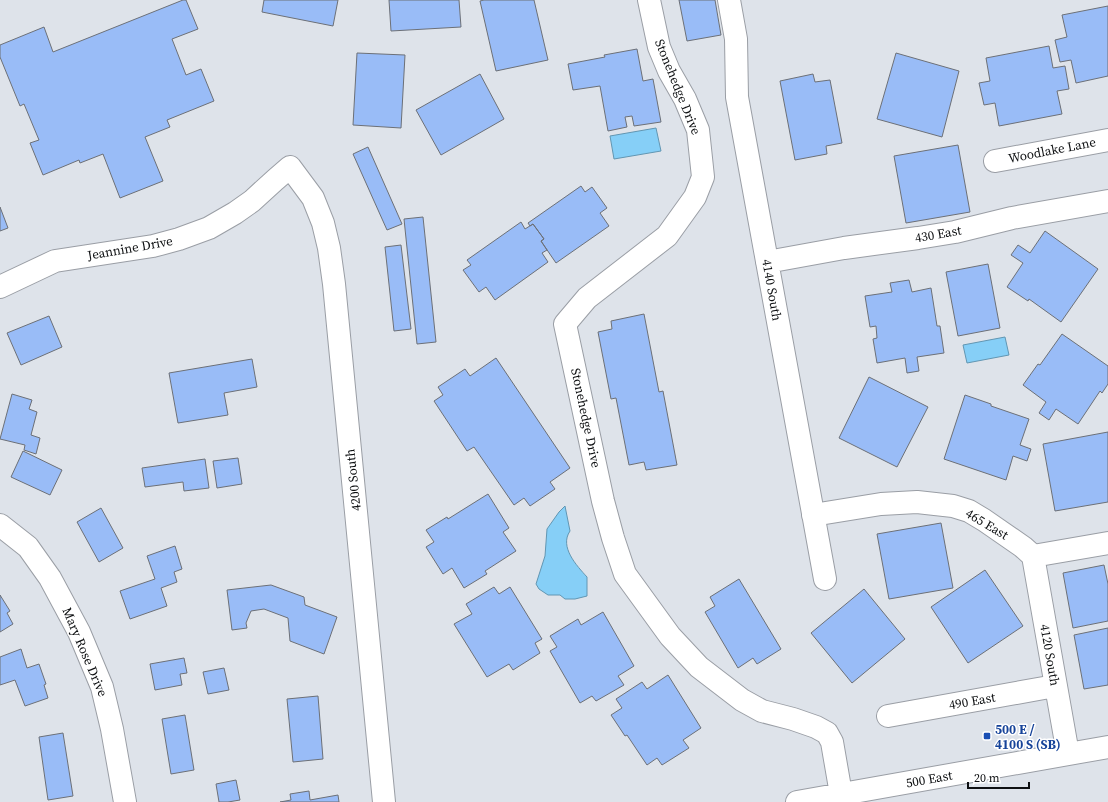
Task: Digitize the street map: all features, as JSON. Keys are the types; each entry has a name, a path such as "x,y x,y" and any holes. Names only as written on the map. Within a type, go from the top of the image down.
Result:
{"street":[{"name":"Stonehedge Drive","path":"649,0 659,47 669,71 685,99 698,130 703,177 695,197 667,236 587,298 565,324 603,501 612,538 625,574 670,636 699,667 742,700 762,711 793,719 816,727 827,733 832,742 842,794"},
{"name":"4140 South","path":"729,0 736,39 738,97 825,580"},
{"name":"Woodlake Lane","path":"995,161 1108,140"},
{"name":"Jeannine Drive","path":"0,287 55,261 153,246 179,240 209,228 252,201 290,167"},
{"name":"4200 South","path":"290,167 313,198 323,223 329,248 384,802"},
{"name":"430 East","path":"767,262 844,248 955,232 1012,218 1108,201"},
{"name":"465 East","path":"813,515 881,504 917,502 953,506 969,511 984,520 1023,547 1033,556"},
{"name":"Mary Rose Drive","path":"0,525 28,547 50,578 79,632 102,687 112,728 125,802"},
{"path":"1033,556 1108,543"},
{"name":"4120 South","path":"1033,556 1068,754"},
{"name":"490 East","path":"888,716 1056,686"},
{"name":"500 East","path":"797,802 1108,747"}],"water":[{"path":"656,128 661,151 614,159 610,136"},
{"path":"1005,337 1009,355 967,363 963,345"},
{"path":"565,506 570,531 567,537 568,550 574,562 587,577 587,596 575,599 565,599 560,595 548,595 539,589 536,584 545,556 547,529"}],"building":[{"path":"186,0 198,29 172,39 186,75 201,69 214,101 167,120 170,127 145,137 163,181 120,198 103,154 80,163 79,160 43,175 30,143 39,140 24,104 20,106 0,57 0,45 44,27 53,52"},
{"path":"264,0 338,0 333,26 262,12"},
{"path":"389,0 459,0 461,27 391,31"},
{"path":"534,0 548,60 496,71 480,1"},
{"path":"679,0 715,0 721,35 687,41"},
{"path":"1108,6 1108,76 1076,83 1071,60 1060,62 1055,40 1067,37 1062,15"},
{"path":"1049,46 1053,68 1065,66 1069,89 1057,91 1062,114 999,126 995,103 984,105 979,83 990,81 986,58"},
{"path":"637,49 643,81 653,79 661,122 634,126 632,116 625,117 627,127 608,131 600,86 573,90 568,64"},
{"path":"357,53 405,55 401,128 353,125"},
{"path":"896,53 959,71 942,137 877,119"},
{"path":"480,74 504,119 441,155 416,110"},
{"path":"813,74 815,82 830,80 842,143 826,146 827,154 795,160 780,81"},
{"path":"958,145 970,212 906,223 894,156"},
{"path":"368,147 402,224 387,230 353,154"},
{"path":"581,186 585,192 592,187 607,208 600,213 609,226 556,263 541,241 544,239 533,224 530,226 528,223"},
{"path":"0,207 8,228 0,231"},
{"path":"423,217 436,342 417,344 404,219"},
{"path":"521,222 525,229 533,224 544,239 541,241 547,250 542,253 548,262 495,300 486,287 479,292 463,270 471,265 467,260"},
{"path":"1045,231 1098,269 1061,322 1029,299 1028,301 1007,287 1023,263 1011,255 1018,245 1030,253"},
{"path":"401,245 411,329 394,331 385,247"},
{"path":"988,264 1000,328 958,336 946,272"},
{"path":"909,280 912,292 931,288 937,326 940,326 944,353 917,357 919,371 907,373 905,358 877,363 873,339 877,338 876,326 870,327 865,296 892,292 890,283"},
{"path":"644,314 659,392 663,391 677,465 646,470 644,462 629,465 616,398 611,399 598,332 612,329 611,321"},
{"path":"49,316 62,347 21,365 7,333"},
{"path":"1062,334 1108,366 1108,384 1102,393 1100,391 1078,424 1056,409 1049,420 1039,413 1046,402 1023,385 1038,364 1040,365"},
{"path":"496,358 570,468 550,482 555,489 530,506 524,498 514,505 474,447 467,451 434,401 443,395 438,387 465,369 470,376"},
{"path":"252,359 257,387 224,393 228,415 178,423 169,373"},
{"path":"869,377 928,407 897,467 839,438"},
{"path":"12,394 32,400 29,409 37,412 31,435 40,438 36,454 24,450 25,445 0,439"},
{"path":"965,395 1029,419 1020,445 1031,449 1027,461 1013,456 1006,480 944,459"},
{"path":"1108,432 1108,502 1055,511 1043,444"},
{"path":"23,451 62,470 50,495 11,477"},
{"path":"238,458 242,484 217,488 213,461"},
{"path":"205,459 209,488 184,491 183,482 145,487 142,468"},
{"path":"488,494 509,528 503,532 516,551 485,571 487,574 464,588 452,568 443,574 426,547 434,542 426,530 447,517 448,519"},
{"path":"101,508 123,548 99,562 77,522"},
{"path":"941,523 953,588 889,599 877,534"},
{"path":"175,546 182,569 174,572 177,582 161,588 167,606 130,619 120,591 155,579 147,556"},
{"path":"1104,565 1108,584 1108,621 1073,628 1063,573"},
{"path":"985,570 1023,626 968,663 931,607"},
{"path":"739,579 781,649 757,664 753,658 738,668 705,612 715,606 710,597"},
{"path":"271,585 304,597 305,605 337,617 324,654 290,641 288,618 264,609 251,611 246,623 247,628 232,630 227,590"},
{"path":"494,587 499,594 510,587 542,639 535,643 540,653 513,670 509,664 487,677 454,624 472,614 466,604"},
{"path":"864,589 905,639 852,683 811,633"},
{"path":"0,595 10,611 7,613 13,624 0,632"},
{"path":"603,612 634,666 618,676 624,685 596,701 592,696 580,703 550,651 557,647 550,636 578,619 581,625"},
{"path":"1108,628 1108,685 1084,689 1074,635"},
{"path":"21,649 27,668 39,664 46,684 44,685 48,698 25,706 15,680 0,685 0,657"},
{"path":"184,658 187,673 180,674 182,685 155,690 150,664"},
{"path":"224,668 229,690 208,694 203,672"},
{"path":"668,675 701,728 683,740 689,748 662,765 657,758 647,765 627,735 625,736 611,715 622,708 616,699 642,682 647,689"},
{"path":"318,696 323,759 293,762 287,699"},
{"path":"185,715 194,770 171,774 162,719"},
{"path":"63,733 73,796 48,800 39,737"},
{"path":"236,780 240,800 219,802 216,784"},
{"path":"309,791 310,800 338,795 339,802 280,802 291,800 290,794"}],"place":[{"name":"500 E / 4100 S (SB)","path":"987,736"}]}
